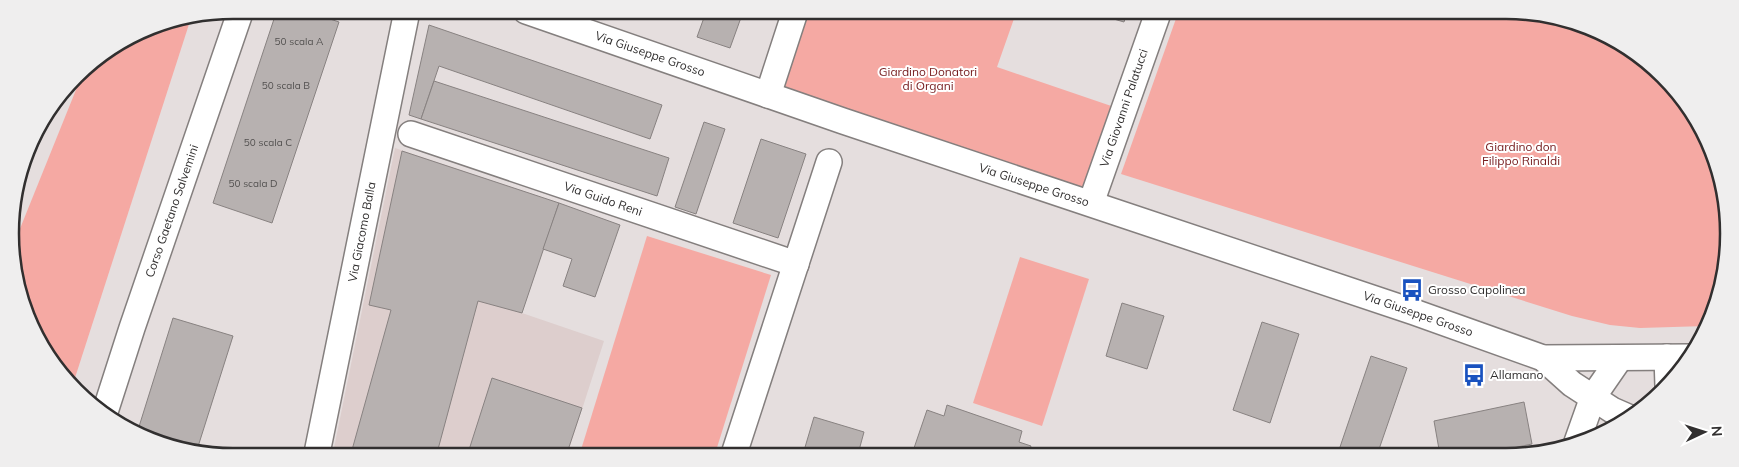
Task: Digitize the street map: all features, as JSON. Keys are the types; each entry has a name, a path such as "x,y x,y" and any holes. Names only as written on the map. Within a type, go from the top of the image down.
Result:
{"street":[{"name":"Corso Gaetano Salvemini","path":"106,406 238,19"},
{"name":"Via Giacomo Balla","path":"318,448 405,19"},
{"name":"Via Giuseppe Grosso","path":"549,19 768,95 1414,312 1542,358 1679,357"},
{"path":"768,95 793,19"},
{"name":"Via Giovanni Palatucci","path":"1091,203 1156,19"},
{"name":"Via Guido Reni","path":"411,134 796,264"},
{"path":"736,448 829,162"},
{"name":"Via Giuseppe Grosso","path":"1542,358 1572,384 1622,414"},
{"path":"1579,435 1593,397 1620,358"}],"shaded area":[{"path":"395,148 559,203 522,313 604,341 570,448 334,448"}],"green space":[{"name":"Giardino Donatori di Organi","path":"793,19 1014,19 997,67 1123,110 1091,203 768,97"},
{"name":"Giardino don Filippo Rinaldi","path":"1176,19 1520,19 1561,26 1588,35 1625,55 1647,72 1667,92 1691,126 1709,164 1720,219 1720,248 1713,289 1699,326 1640,328 1610,325 1572,316 1121,174"},
{"path":"189,24 75,378 55,353 30,303 21,262 19,231 77,87 103,63 126,48 151,35"},
{"path":"647,236 771,275 717,448 582,448"},
{"path":"1020,257 1089,279 1042,426 973,403"}],"building":[{"path":"274,19 330,19 339,22 272,223 213,203"},
{"path":"703,19 740,19 730,48 697,37"},
{"path":"1114,19 1125,19 1124,22"},
{"path":"429,25 662,105 650,139 439,66 421,119 409,115"},
{"path":"434,81 669,158 657,196 421,119"},
{"path":"704,122 725,129 696,214 675,207"},
{"path":"761,139 806,154 778,238 733,223"},
{"path":"402,151 559,203 522,313 478,301 438,448 353,448 391,310 369,305"},
{"path":"559,203 620,225 595,297 563,286 572,259 543,249"},
{"path":"1122,303 1164,316 1147,369 1106,356"},
{"path":"173,318 233,336 199,445 164,437 139,426"},
{"path":"1262,322 1299,334 1270,423 1233,410"},
{"path":"1371,356 1407,368 1379,448 1340,447"},
{"path":"492,378 582,408 569,448 470,448"},
{"path":"1524,402 1532,444 1512,448 1439,448 1434,421"},
{"path":"947,405 1022,431 1019,442 1031,446 1030,448 914,448 927,410 944,416"},
{"path":"814,417 864,432 860,448 805,448"}],"place":[{"name":"Grosso Capolinea","path":"1412,290"},
{"name":"Allamano","path":"1474,375"}]}
